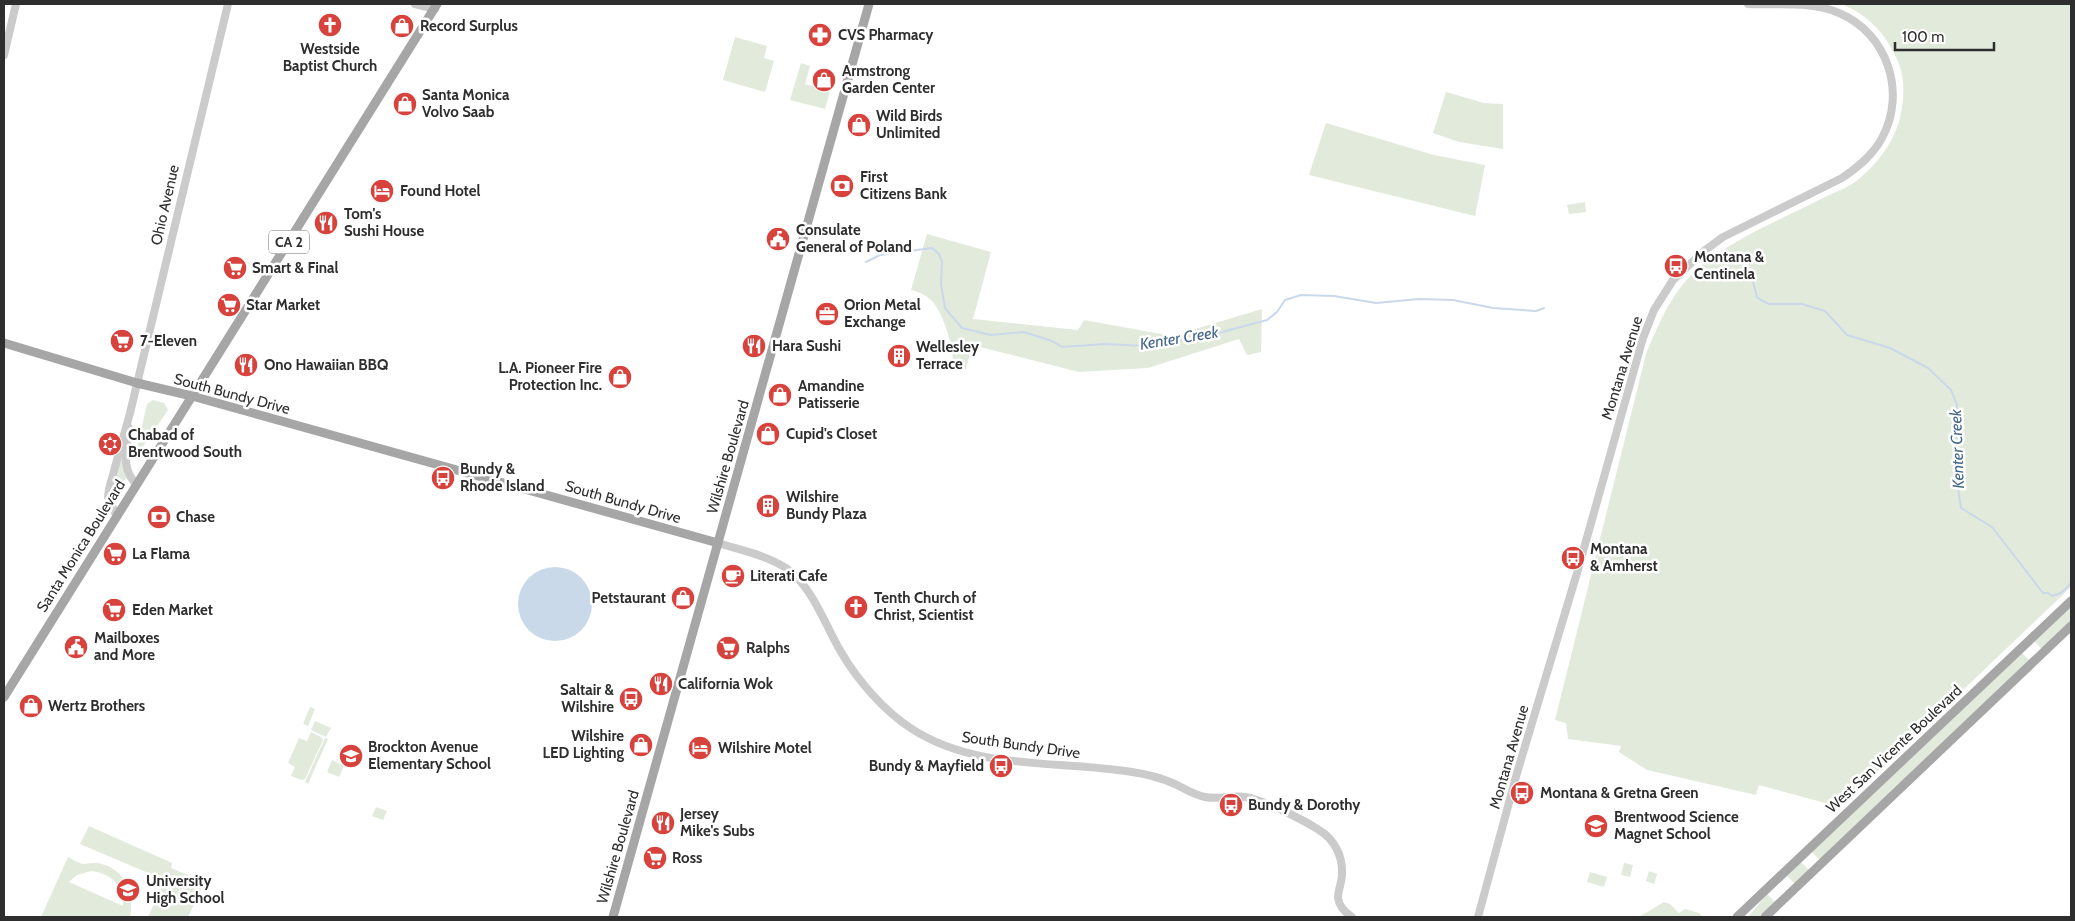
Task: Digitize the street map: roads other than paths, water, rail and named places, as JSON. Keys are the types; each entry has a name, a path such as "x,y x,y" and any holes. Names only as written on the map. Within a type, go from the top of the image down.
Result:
{"main road":[{"name":"Wilshire Boulevard","path":"613,917 869,4"},
{"name":"Santa Monica Boulevard","path":"4,696 436,7"},
{"name":"South Bundy Drive","path":"4,343 137,383 192,396 718,543"},
{"name":"West San Vicente Boulevard","path":"1737,917 2071,601"},
{"path":"1765,917 2071,626"}],"street":[{"path":"4,55 16,4"},
{"name":"Ohio Avenue","path":"117,517 108,497 108,489 130,413 228,4"},
{"path":"415,4 436,7"},
{"name":"Montana Avenue","path":"1478,917 1517,773 1577,573 1641,345 1654,310 1673,280 1704,251 1723,238 1842,178 1871,154 1889,123 1894,90 1891,71 1878,44 1866,30 1849,18 1826,9 1748,4"},
{"name":"Ohio Avenue","path":"130,413 126,471 137,484"},
{"name":"South Bundy Drive","path":"718,543 762,557 788,570 809,593 842,653 862,682 894,715 923,736 945,747 975,755 1018,762 1132,772 1164,779 1202,796 1217,799 1245,797 1261,802 1316,828 1331,840 1338,851 1342,863 1338,899 1344,911 1352,917"}],"water":[{"path":"555,567 569,570 581,578 589,590 592,604 589,618 581,630 569,638 555,641 541,638 529,630 521,618 518,604 521,590 529,578 541,570"}],"waterway":[{"name":"Kenter Creek","path":"866,262 880,255 932,248 939,254 942,262 941,284 945,308 962,328 991,335 1024,332 1052,341 1062,347 1105,344 1147,346 1211,335 1267,320 1277,312 1285,300 1301,295 1334,296 1376,303 1419,299 1453,300 1493,308 1536,311 1544,308"},
{"name":"Kenter Creek","path":"1752,278 1757,297 1761,300 1769,304 1802,304 1825,311 1847,335 1890,348 1928,368 1951,390 1957,405 1956,474 1961,508 1992,527 2043,593 2048,593 2052,596 2061,593 2071,583"}],"place":[{"name":"Westside Baptist Church","path":"330,25"},
{"name":"Record Surplus","path":"402,26"},
{"name":"CVS Pharmacy","path":"820,35"},
{"name":"Armstrong Garden Center","path":"824,80"},
{"name":"Santa Monica Volvo Saab","path":"405,104"},
{"name":"Wild Birds Unlimited","path":"859,125"},
{"name":"First Citizens Bank","path":"842,186"},
{"name":"Found Hotel","path":"382,191"},
{"name":"Tom's Sushi House","path":"326,223"},
{"name":"Consulate General of Poland","path":"778,239"},
{"name":"Montana & Centinela","path":"1676,266"},
{"name":"Smart & Final","path":"235,268"},
{"name":"Star Market","path":"229,305"},
{"name":"Orion Metal Exchange","path":"827,314"},
{"name":"7-Eleven","path":"122,341"},
{"name":"Hara Sushi","path":"754,346"},
{"name":"Wellesley Terrace","path":"899,356"},
{"name":"Ono Hawaiian BBQ","path":"246,365"},
{"name":"L.A. Pioneer Fire Protection Inc.","path":"620,377"},
{"name":"Amandine Patisserie","path":"780,395"},
{"name":"Cupid's Closet","path":"768,434"},
{"name":"Chabad of Brentwood South","path":"110,444"},
{"name":"Bundy & Rhode Island","path":"443,478"},
{"name":"Wilshire Bundy Plaza","path":"768,506"},
{"name":"Chase","path":"159,517"},
{"name":"La Flama","path":"115,554"},
{"name":"Montana & Amherst","path":"1573,558"},
{"name":"Literati Cafe","path":"733,576"},
{"name":"Petstaurant","path":"683,598"},
{"name":"Tenth Church of Christ, Scientist","path":"856,607"},
{"name":"Eden Market","path":"114,610"},
{"name":"Mailboxes and More","path":"76,647"},
{"name":"Ralphs","path":"728,648"},
{"name":"California Wok","path":"661,684"},
{"name":"Saltair & Wilshire","path":"631,699"},
{"name":"Wertz Brothers","path":"31,706"},
{"name":"Wilshire LED Lighting","path":"641,745"},
{"name":"Wilshire Motel","path":"700,748"},
{"name":"Brockton Avenue Elementary School","path":"351,756"},
{"name":"Bundy & Mayfield","path":"1001,766"},
{"name":"Montana & Gretna Green","path":"1522,793"},
{"name":"Bundy & Dorothy","path":"1231,805"},
{"name":"Jersey Mike's Subs","path":"663,823"},
{"name":"Brentwood Science Magnet School","path":"1596,826"},
{"name":"Ross","path":"655,858"},
{"name":"University High School","path":"128,890"}]}
